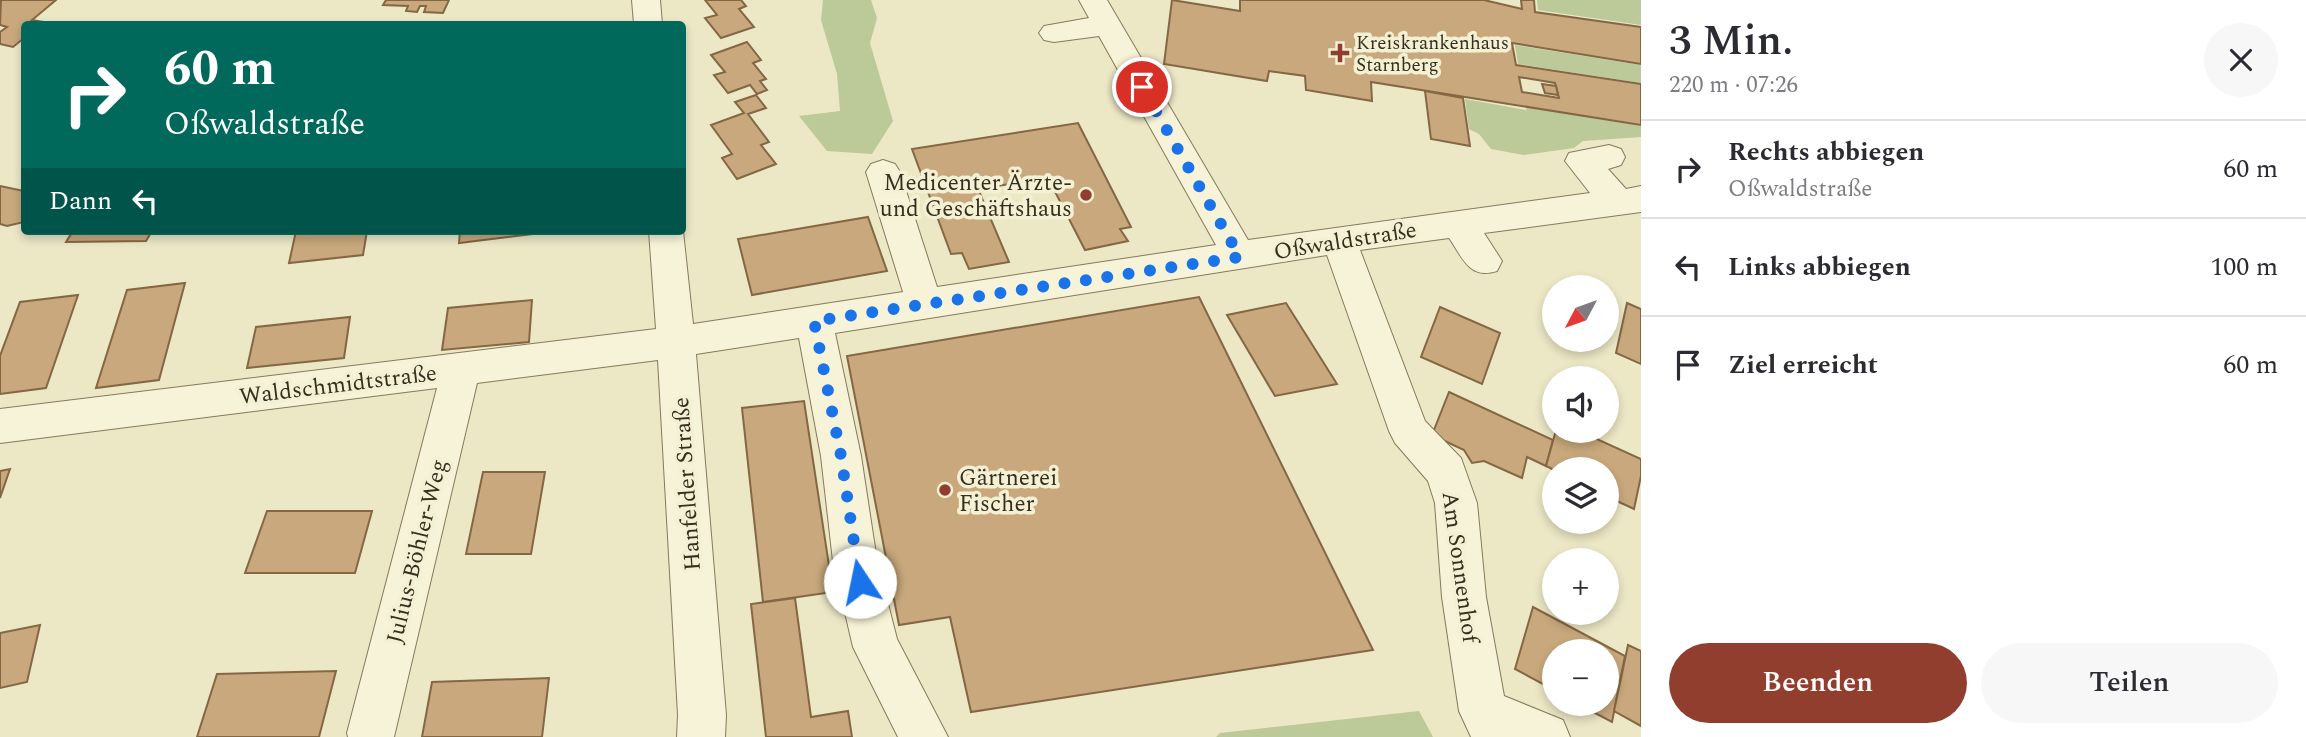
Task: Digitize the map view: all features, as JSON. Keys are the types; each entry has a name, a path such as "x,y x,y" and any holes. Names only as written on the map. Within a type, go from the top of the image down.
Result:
{"street":[{"path":"646,0 648,21"},
{"path":"1054,33 1100,12 1240,257"},
{"path":"1609,157 1581,161 1630,200"},
{"path":"883,172 925,305"},
{"name":"Oßwaldstraße","path":"676,342 1339,240 1630,200"},
{"path":"1466,222 1493,259"},
{"name":"Hanfelder Straße","path":"666,235 696,619 701,737"},
{"name":"Am Sonnenhof","path":"1339,240 1409,431 1446,471 1457,503 1464,597 1490,724 1546,737"},
{"path":"814,321 841,456 855,561 876,647 924,737"},
{"name":"Waldschmidtstraße","path":"0,426 676,342"},
{"name":"Julius-Böhler-Weg","path":"372,733 461,369"}],"green space":[{"path":"823,0 871,0 877,18 870,43 893,121 872,154 827,151 799,116 840,111 837,74 821,20"},
{"path":"1537,0 1641,0 1641,25 1538,10"},
{"path":"1515,45 1641,65 1641,83 1518,64"},
{"path":"1465,99 1526,110 1527,106 1641,126 1641,137 1583,141 1574,148 1524,155 1491,149 1479,134 1469,129"},
{"path":"1419,711 1433,737 1216,737 1220,733"}],"building":[{"path":"1,0 56,0 32,20 38,21 21,21 21,40 13,47 0,44 0,32 7,27 0,25"},
{"path":"386,0 449,0 443,13 424,12 426,6 420,6 417,12 406,11 408,6 383,5"},
{"path":"705,0 741,0 746,6 739,9 754,27 721,38 705,18 717,15"},
{"name":"Kreiskrankenhaus Starnberg","path":"1172,0 1240,11 1240,0 1484,0 1522,9 1521,0 1534,0 1535,12 1641,27 1641,64 1512,43 1516,65 1641,84 1641,125 1371,82 1372,101 1306,90 1305,76 1269,71 1267,81 1164,64","holes":["1519,77 1555,83 1559,98 1522,92"]},
{"path":"747,42 761,60 753,63 766,79 760,81 767,90 757,94 750,85 728,93 714,75 725,72 711,55"},
{"path":"1542,84 1556,86 1558,95 1545,93"},
{"path":"1425,91 1463,98 1470,146 1431,139"},
{"path":"756,95 766,108 748,114 769,142 761,145 776,164 737,179 722,158 732,154 711,125 744,113 735,102"},
{"name":"Medicenter Ärzte- und Geschäftshaus","path":"1078,123 1131,227 1120,229 1128,241 1085,250 1048,178 978,189 1009,262 969,269 962,253 951,254 912,149"},
{"path":"0,186 21,190 21,223 7,226 0,224"},
{"path":"868,217 887,271 752,295 738,239"},
{"path":"70,235 150,235 146,241 66,242"},
{"path":"295,235 366,235 363,255 289,263"},
{"path":"460,235 524,235 459,243"},
{"path":"185,283 159,380 96,388 127,290"},
{"path":"78,295 46,388 0,394 0,356 20,302"},
{"path":"1199,297 1373,650 971,712 950,617 899,625 847,356"},
{"path":"532,300 529,342 442,350 448,308"},
{"path":"1286,303 1337,384 1275,396 1227,315"},
{"path":"1627,303 1641,309 1641,364 1616,353 1619,352"},
{"path":"1440,307 1500,333 1482,384 1421,357"},
{"path":"350,317 344,358 247,368 256,327"},
{"path":"1449,392 1542,435 1542,443 1552,443 1548,457 1542,457 1542,464 1527,457 1522,478 1484,461 1472,463 1464,450 1432,435"},
{"path":"804,401 833,592 763,602 742,408"},
{"path":"1552,443 1606,443 1641,459 1641,476 1634,509 1619,502 1619,457 1548,457"},
{"path":"10,469 0,498 0,471"},
{"path":"483,472 545,472 531,554 466,554"},
{"path":"267,511 372,511 355,573 245,573"},
{"path":"795,598 811,717 848,711 852,737 766,737 751,604"},
{"path":"1533,607 1542,612 1542,625 1567,625 1593,639 1542,639 1542,684 1515,669"},
{"path":"40,625 27,682 0,688 0,633"},
{"path":"1628,645 1641,651 1641,726 1619,714 1619,687"},
{"path":"1619,653 1625,656 1619,686"},
{"path":"336,671 319,737 197,737 217,674"},
{"path":"549,678 542,737 422,737 432,682"},
{"path":"1601,716 1613,716 1612,722"}],"place":[{"name":"Kreiskrankenhaus Starnberg","path":"1340,53"},
{"name":"Medicenter Ärzte- und Geschäftshaus","path":"1086,195"},
{"name":"Gärtnerei Fischer","path":"945,490"}],"route":[{"path":"860,582 841,456 814,321 1240,257 1142,87"}]}
